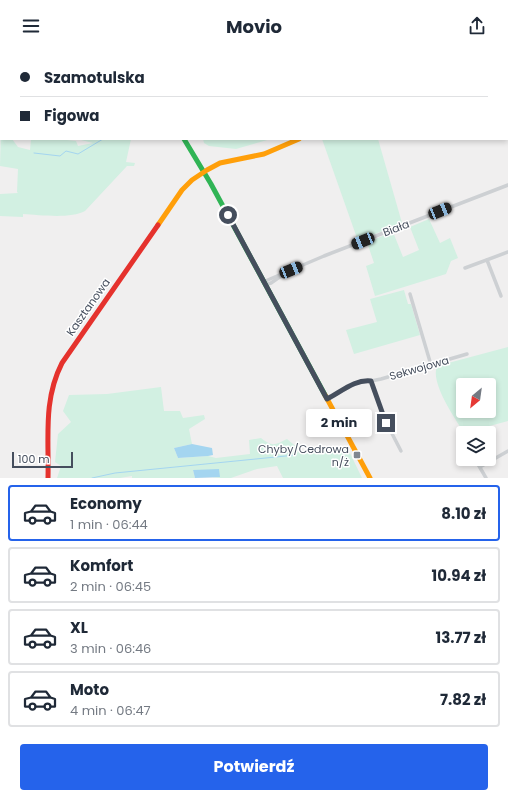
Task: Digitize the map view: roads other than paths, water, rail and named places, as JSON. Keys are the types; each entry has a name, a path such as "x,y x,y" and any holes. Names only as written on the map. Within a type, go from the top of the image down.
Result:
{"street":[{"path":"185,140 204,172 370,478"},
{"name":"Kasztanowa","path":"48,478 50,393 52,382 57,370 182,190 192,180 220,163 264,154 297,140"},
{"name":"Biała","path":"264,283 285,273 508,185"},
{"path":"465,268 508,252"},
{"path":"487,260 501,296"},
{"path":"410,294 431,365"},
{"name":"Sekwojowa","path":"327,399 361,381 371,381 467,354"},
{"path":"371,381 384,418 401,451"},
{"path":"486,478 480,467 508,451"}],"water":[{"path":"192,444 212,448 213,455 178,458 174,448"},
{"path":"219,469 220,477 195,478 193,470"}],"waterway":[{"path":"34,153 60,156 66,151 78,154 101,140"},
{"path":"92,478 115,473 296,455"}],"place":[{"name":"Chyby/Cedrowa n/ż","path":"357,455"}]}
